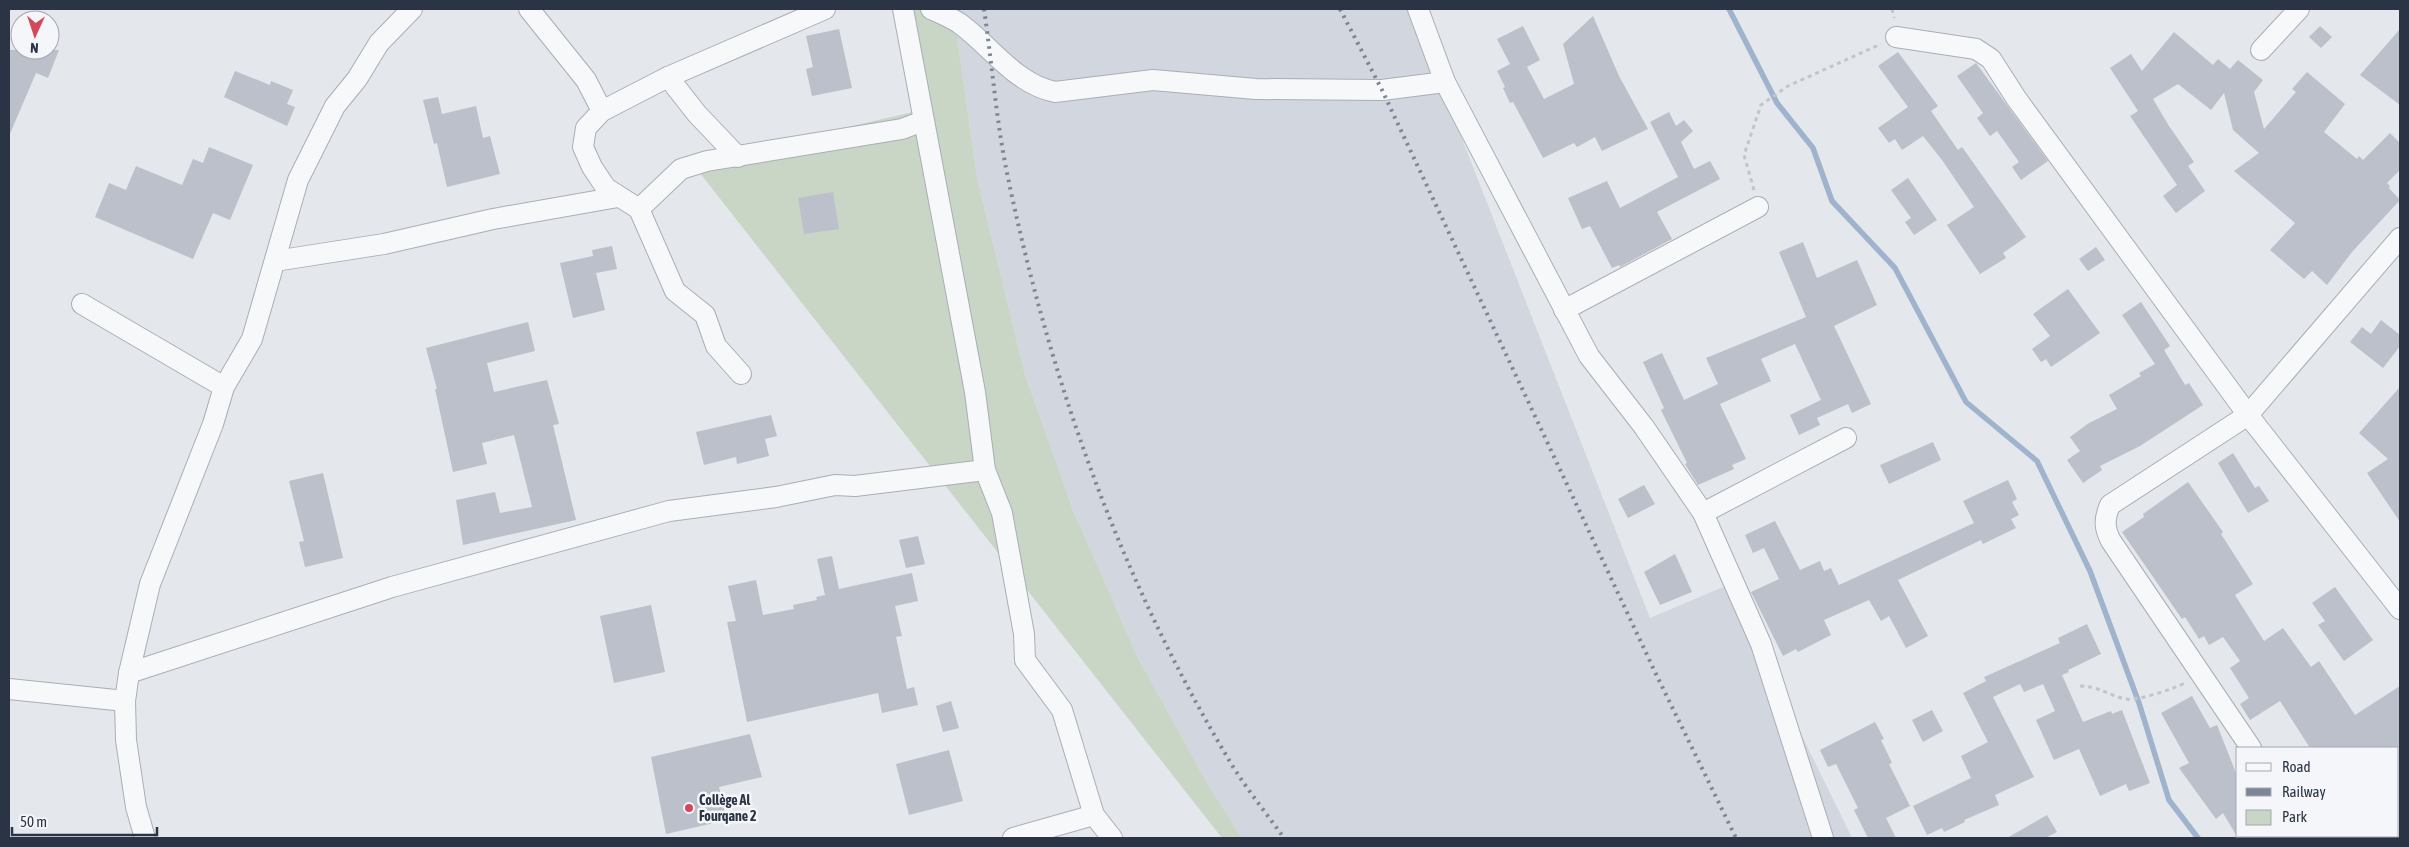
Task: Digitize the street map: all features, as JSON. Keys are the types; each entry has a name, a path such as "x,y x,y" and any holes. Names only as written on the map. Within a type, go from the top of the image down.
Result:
{"street":[{"path":"145,838 136,807 126,740 125,701 129,673 150,584 213,424 224,386 252,339 298,180 335,106 357,79 379,42 412,9"},
{"path":"529,9 586,80 602,111"},
{"path":"741,374 716,346 705,315 675,291 638,209 606,188 592,167 583,147 586,128 602,111 668,77 824,9"},
{"path":"903,9 975,392 985,470 1002,513 1024,634 1026,660 1062,710 1094,815 1112,838"},
{"path":"931,9 958,22 1008,66 1040,89 1055,92 1153,80 1266,89 1382,90 1445,82"},
{"path":"1418,9 1445,82 1589,356 1644,427 1703,513 1761,644 1822,838"},
{"path":"2261,50 2299,9"},
{"path":"1896,37 1976,49 1991,59 2016,98 2248,415 2400,609"},
{"path":"668,77 697,114 738,157"},
{"path":"638,209 681,169 707,162 847,140 902,128 923,121"},
{"path":"275,261 384,244 493,219 618,197"},
{"path":"1564,310 1758,207"},
{"path":"2250,747 2111,541 2105,524 2106,515 2110,505 2248,415 2400,238"},
{"path":"82,304 224,386"},
{"path":"1703,513 1846,438"},
{"path":"129,673 392,587 669,511 776,496 835,485 855,486 985,470"},
{"path":"9,689 125,701"},
{"path":"1013,838 1094,815"}],"path":[{"path":"1758,207 1744,158 1761,105 1788,86 1896,37"},
{"path":"2080,686 2094,686 2126,699 2149,695 2178,686 2201,674"}],"shaded area":[{"path":"953,9 1411,9 1650,618 1728,585 1852,838 1242,838 1207,783 1137,656 1073,510 1025,375 977,178"}],"green space":[{"path":"892,9 953,9 977,178 1025,375 1073,510 1137,656 1207,783 1242,838 1222,838 692,163 913,112"}],"building":[{"path":"1593,16 1619,76 1648,129 1602,151 1595,137 1577,147 1574,143 1543,158 1513,102 1510,103 1503,88 1505,87 1497,71 1510,64 1497,39 1523,26 1540,60 1527,67 1544,99 1574,84 1563,44"},
{"path":"2320,26 2332,37 2321,48 2309,37"},
{"path":"839,29 852,88 812,96 806,69 813,67 806,36"},
{"path":"2400,29 2400,105 2360,75"},
{"path":"2174,32 2213,65 2218,59 2230,69 2238,60 2263,80 2254,92 2264,129 2296,92 2292,89 2307,72 2345,104 2324,132 2357,159 2359,156 2363,160 2390,133 2400,143 2400,170 2387,183 2400,200 2352,252 2327,285 2312,271 2304,279 2270,250 2295,223 2234,171 2259,153 2233,130 2224,93 2211,110 2178,84 2153,99 2194,162 2188,166 2205,191 2176,213 2163,196 2177,185 2130,116 2138,111 2110,68 2131,54 2142,71"},
{"path":"9,50 10,60 55,60 48,78 36,73 9,136"},
{"path":"1898,52 1938,106 1931,111 1958,150 1962,147 2026,237 2003,253 2006,258 1980,274 1947,225 1974,207 1942,160 1923,136 1902,150 1895,139 1889,143 1878,128 1908,107 1878,66"},
{"path":"1976,63 2048,161 2021,180 2012,167 2019,162 1997,131 1990,136 1977,118 1983,113 1957,76"},
{"path":"235,71 270,85 271,81 293,90 287,104 295,107 287,126 224,97"},
{"path":"438,97 442,114 476,106 483,138 490,136 500,174 447,187 437,143 434,144 423,100"},
{"path":"1669,112 1676,126 1684,120 1693,131 1681,142 1694,169 1710,161 1720,179 1657,212 1672,239 1620,267 1619,265 1612,268 1590,226 1582,229 1568,198 1607,181 1620,208 1678,177 1650,122"},
{"path":"209,147 253,165 230,220 213,213 193,259 95,217 109,183 126,190 136,166 182,185 193,159 203,163"},
{"path":"1908,178 1937,220 1914,235 1905,222 1911,218 1891,190"},
{"path":"833,192 839,229 804,234 798,198"},
{"path":"1803,242 1817,278 1857,260 1877,305 1834,326 1871,404 1852,413 1848,404 1817,418 1820,425 1799,435 1790,415 1821,400 1795,344 1761,359 1771,381 1720,404 1746,459 1732,465 1734,469 1698,485 1685,464 1687,463 1661,410 1664,408 1643,362 1662,353 1684,400 1718,384 1706,358 1806,317 1779,252"},
{"path":"612,246 617,269 596,273 605,310 573,318 560,263 593,256 592,250"},
{"path":"2096,247 2105,260 2088,271 2079,259"},
{"path":"2068,289 2100,333 2051,367 2046,359 2041,362 2032,349 2050,336 2033,314"},
{"path":"2141,302 2170,346 2164,350 2185,385 2189,383 2203,405 2140,446 2100,466 2102,470 2083,483 2067,460 2080,451 2070,437 2089,423 2117,409 2109,395 2141,376 2139,373 2155,364 2122,315"},
{"path":"2381,320 2400,335 2400,346 2383,368 2350,342 2362,327 2371,334"},
{"path":"528,322 535,351 487,363 494,392 547,380 559,424 553,425 576,520 463,545 456,500 495,492 500,513 532,507 514,435 482,443 487,464 453,472 435,389 437,389 426,348"},
{"path":"2400,387 2400,522 2367,473 2388,459 2359,433"},
{"path":"771,415 777,436 765,439 769,456 737,464 736,457 704,465 696,432"},
{"path":"1933,442 1941,460 1889,484 1880,465"},
{"path":"2233,453 2255,488 2259,486 2269,501 2248,513 2218,463"},
{"path":"323,473 343,558 305,567 299,542 304,541 289,481"},
{"path":"2008,480 2017,499 2012,502 2019,515 2011,519 2016,528 1983,544 1981,540 1898,580 1928,636 1906,648 1889,616 1881,621 1869,600 1824,620 1831,635 1798,652 1796,649 1783,656 1751,592 1779,579 1764,548 1753,553 1745,535 1775,521 1800,570 1820,561 1824,571 1831,568 1839,585 1974,523 1963,501"},
{"path":"2188,482 2223,532 2221,534 2253,584 2235,595 2264,641 2283,628 2311,667 2319,661 2355,715 2400,686 2400,748 2309,747 2280,701 2250,720 2240,704 2249,698 2230,668 2240,661 2223,637 2209,645 2204,636 2199,639 2185,617 2182,619 2122,532 2144,517 2143,514"},
{"path":"1644,485 1655,504 1628,518 1618,499"},
{"path":"918,536 925,564 906,568 899,540"},
{"path":"1675,554 1692,592 1660,605 1644,572"},
{"path":"832,556 839,589 912,573 918,601 895,606 902,636 896,637 907,689 914,687 918,705 882,713 878,693 747,722 727,622 736,621 728,586 756,580 763,615 794,609 793,605 817,600 816,597 825,595 817,559"},
{"path":"2335,587 2373,640 2344,661 2318,625 2325,621 2312,603"},
{"path":"651,605 665,672 614,683 600,616"},
{"path":"2087,624 2101,654 2068,670 2069,672 2062,675 2083,722 2111,711 2112,714 2122,710 2150,783 2129,791 2126,784 2100,796 2079,749 2054,760 2036,720 2055,711 2043,684 2024,692 2020,684 1993,697 2034,777 1995,795 1999,805 1964,820 1965,822 1944,832 1942,828 1927,835 1913,806 1971,778 1961,756 1988,742 1963,693 1986,681 1984,677 2060,643 2058,638"},
{"path":"2192,696 2210,728 2217,725 2236,773 2236,835 2223,813 2216,819 2179,768 2189,763 2161,713"},
{"path":"951,701 959,728 943,732 936,706"},
{"path":"1932,710 1943,731 1923,742 1912,720"},
{"path":"1875,722 1884,739 1881,740 1892,763 1889,764 1910,806 1886,818 1896,838 1868,838 1854,810 1858,808 1836,764 1828,767 1820,750"},
{"path":"750,734 762,777 719,787 727,820 666,834 651,757"},
{"path":"949,750 963,801 909,815 896,764"},
{"path":"2047,815 2057,832 2045,838 2007,838"}],"waterway":[{"path":"1729,9 1777,103 1813,148 1832,201 1895,268 1966,402 2037,461 2090,571 2139,703 2169,800 2198,838"}],"railway":[{"path":"984,9 1003,153 1025,251 1045,328 1068,404 1094,479 1156,625 1193,696 1238,775 1284,838"},
{"path":"1340,9 1382,90 1655,672 1736,838"}],"place":[{"name":"Collège Al Fourqane 2","path":"689,808"}]}
